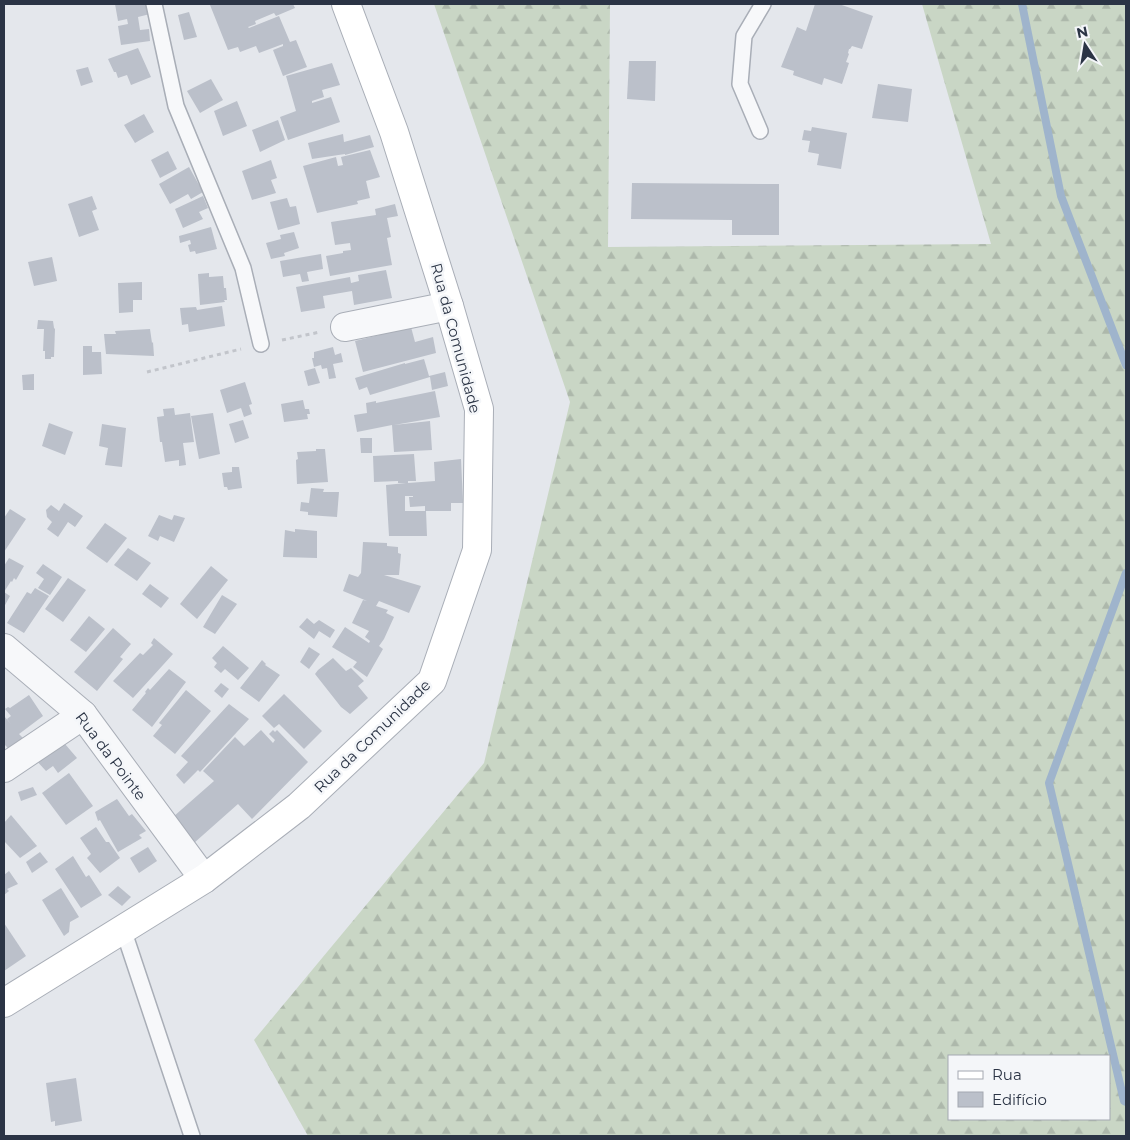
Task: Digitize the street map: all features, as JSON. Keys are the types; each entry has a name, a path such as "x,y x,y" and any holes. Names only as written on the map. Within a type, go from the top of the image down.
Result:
{"street":[{"name":"Rua da Comunidade","path":"4,1003 204,878 298,806 432,681 477,550 479,409 449,306 394,132 346,4"},
{"path":"345,327 449,306"},
{"name":"Rua da Pointe","path":"4,648 83,715 204,878"},
{"path":"4,768 83,715"}],"lane":[{"path":"154,4 176,106 244,268 261,344"},
{"path":"760,131 740,84 744,36 763,4"},
{"path":"123,930 192,1136"}],"green space":[{"path":"434,4 610,4 608,247 991,244 922,4 1126,4 1126,1136 308,1136 254,1040 484,763 570,402"}],"building":[{"path":"115,4 148,4 150,14 138,17 140,30 149,29 150,41 121,45 118,26 128,24 127,19 118,21"},
{"path":"293,4 295,8 276,16 274,13 255,21 256,24 248,27 279,16 290,42 296,40 307,67 283,76 273,50 283,46 283,44 259,53 256,46 240,52 238,47 228,50 210,5"},
{"path":"815,4 839,4 873,16 862,49 852,46 849,49 846,62 849,63 842,84 824,78 822,85 793,75 794,71 781,67 797,27 806,31"},
{"path":"189,12 197,37 184,40 178,15"},
{"path":"138,48 151,77 131,85 127,75 118,78 108,59"},
{"path":"629,61 656,61 655,101 627,99"},
{"path":"332,63 340,85 322,90 324,97 312,101 312,103 331,97 340,122 288,140 280,117 296,111 286,76"},
{"path":"88,67 93,82 81,86 76,70"},
{"path":"211,79 223,100 200,113 187,91"},
{"path":"878,84 912,89 908,122 872,118"},
{"path":"237,101 247,126 223,136 214,111"},
{"path":"144,114 154,132 135,143 124,125"},
{"path":"278,120 285,140 260,152 252,130"},
{"path":"812,127 847,133 841,169 817,165 819,154 808,152 810,141 802,140 804,130 811,131"},
{"path":"343,134 344,142 370,135 374,147 345,155 312,159 308,143"},
{"path":"370,150 380,177 366,181 370,198 357,201 358,204 317,213 303,166 336,157 338,166 343,165 341,157"},
{"path":"168,151 177,169 160,178 151,160"},
{"path":"271,160 277,178 271,180 276,193 252,200 242,171"},
{"path":"189,167 203,192 191,199 188,194 170,204 159,184"},
{"path":"632,183 779,184 779,235 732,235 732,220 631,219"},
{"path":"92,196 97,209 92,211 99,230 79,237 68,204"},
{"path":"203,196 208,208 199,212 203,219 183,228 175,209"},
{"path":"287,198 290,207 296,206 300,224 278,230 270,202"},
{"path":"395,204 398,216 387,218 391,237 387,238 392,265 330,276 326,256 351,250 350,243 335,245 331,222 376,215 375,209"},
{"path":"211,227 217,249 196,254 195,251 190,252 188,245 191,244 190,240 180,243 179,236"},
{"path":"294,232 299,248 284,253 285,256 271,259 266,243 281,239 280,235"},
{"path":"321,254 323,269 307,272 309,281 302,282 300,274 283,277 280,261"},
{"path":"52,257 57,281 34,286 28,262"},
{"path":"386,270 392,298 354,305 352,291 323,296 325,308 301,312 296,287 350,277 351,283 359,281 358,275"},
{"path":"209,273 209,277 223,276 227,300 224,300 225,302 200,305 198,274"},
{"path":"142,282 142,300 133,300 133,312 119,313 118,283"},
{"path":"222,306 225,326 189,332 188,324 182,325 180,308 196,307 197,310"},
{"path":"38,320 53,321 55,329 54,357 51,357 51,359 45,359 45,351 43,351 44,329 37,329"},
{"path":"411,327 415,342 433,337 436,353 363,372 355,341"},
{"path":"150,329 154,356 106,354 104,334 116,334 115,331"},
{"path":"83,346 92,346 92,352 101,352 102,374 83,375"},
{"path":"333,347 335,355 341,353 343,362 333,364 336,378 329,379 327,368 322,369 321,365 314,367 312,358 314,358 314,352"},
{"path":"424,359 429,376 445,372 448,386 432,390 430,377 370,395 367,387 359,390 355,378"},
{"path":"315,368 320,383 308,386 304,371"},
{"path":"34,374 34,390 23,390 22,375"},
{"path":"245,382 252,404 249,405 252,414 244,417 241,408 227,413 220,390"},
{"path":"435,391 440,417 394,425 430,421 432,450 394,452 392,425 357,432 354,415 367,413 366,403 376,401 376,403"},
{"path":"303,400 305,409 309,409 308,419 284,422 281,404"},
{"path":"174,408 175,415 190,413 194,442 183,443 186,465 179,466 179,460 165,462 162,442 160,442 157,417 164,416 163,409"},
{"path":"213,413 220,454 199,459 191,416"},
{"path":"243,420 249,438 235,443 229,424"},
{"path":"49,423 73,432 65,455 42,446"},
{"path":"102,424 126,428 122,467 105,465 108,448 99,446"},
{"path":"360,438 372,438 372,453 361,453"},
{"path":"316,449 325,449 328,482 297,484 297,452 316,451"},
{"path":"414,454 416,481 408,481 408,483 435,481 434,462 461,459 463,503 451,503 451,511 426,511 427,536 389,536 386,485 406,483 398,483 398,481 374,482 373,456","holes":["405,496 413,496 409,497 410,507 425,506 425,511 405,511"]},
{"path":"232,467 239,467 242,488 228,490 227,487 224,487 222,473 232,472"},
{"path":"311,488 324,489 323,492 339,492 337,517 308,515 308,512 300,511 301,502 309,503"},
{"path":"64,503 83,516 75,527 68,522 58,537 47,529 52,522 47,517 46,510 51,505 59,511"},
{"path":"10,509 26,519 4,552 4,518"},
{"path":"159,515 172,520 174,515 185,518 174,542 160,536 158,541 148,536"},
{"path":"105,523 127,538 107,563 86,548"},
{"path":"295,529 317,531 317,558 283,557 285,530 295,532"},
{"path":"363,542 387,543 387,546 398,547 398,553 401,554 399,575 384,575 421,586 409,613 379,601 376,606 388,610 386,613 394,617 379,646 383,649 367,677 353,667 357,662 332,647 345,627 369,643 370,641 365,637 369,631 352,623 363,600 367,601 343,591 349,574 358,577 361,573"},
{"path":"128,548 151,563 137,581 114,565"},
{"path":"9,558 24,566 16,580 14,578 4,592 4,566"},
{"path":"43,564 62,577 50,595 38,588 44,579 36,573"},
{"path":"211,566 228,580 197,619 180,604"},
{"path":"68,578 86,590 63,622 45,609"},
{"path":"150,584 169,598 161,608 142,594"},
{"path":"35,588 49,596 24,633 7,623 27,592 31,594"},
{"path":"4,592 10,596 4,607"},
{"path":"222,595 237,604 215,634 203,627"},
{"path":"89,616 105,629 86,652 70,640"},
{"path":"307,618 314,624 319,620 335,630 330,638 319,631 314,639 299,627"},
{"path":"113,628 131,644 120,657 123,659 97,691 74,672"},
{"path":"154,638 173,654 133,698 113,681 140,653 143,655 153,645 151,643"},
{"path":"223,646 249,668 238,680 225,669 221,673 214,667 217,663 212,658"},
{"path":"309,647 320,654 309,669 300,662"},
{"path":"333,658 346,671 351,668 364,681 358,686 368,698 350,714 341,707 315,674"},
{"path":"262,660 265,665 280,675 259,702 240,688"},
{"path":"169,669 186,682 152,727 132,710 148,688 150,690"},
{"path":"221,683 229,689 222,698 214,691"},
{"path":"186,690 211,711 175,754 153,736 162,725 159,723"},
{"path":"284,694 322,731 304,749 279,724 274,728 262,716"},
{"path":"29,695 43,716 19,734 24,739 10,750 4,744 4,716 11,724 7,719 11,716 5,709 10,708"},
{"path":"229,704 249,719 200,772 198,770 184,784 176,775 188,762 181,756"},
{"path":"261,730 273,743 275,740 269,734 273,730 275,732 277,730 308,762 252,819 238,804 194,843 173,817 214,781 203,771 235,737 244,746"},
{"path":"59,737 77,758 58,773 53,766 46,771 34,758"},
{"path":"69,773 93,806 66,825 42,793"},
{"path":"33,787 37,795 21,801 18,792"},
{"path":"117,799 129,816 132,814 146,831 139,835 142,838 118,852 100,820 98,821 95,812"},
{"path":"11,815 37,846 20,858 4,841 4,823"},
{"path":"96,827 120,858 100,873 87,858 91,854 80,838"},
{"path":"148,847 157,861 139,873 130,858"},
{"path":"40,852 48,862 32,873 26,862"},
{"path":"73,856 86,877 89,875 102,895 81,908 55,869"},
{"path":"9,871 18,884 7,889 9,891 4,895 4,875"},
{"path":"118,886 131,897 122,906 108,895"},
{"path":"61,888 79,917 70,922 69,932 64,936 42,900"},
{"path":"4,923 26,956 4,971"},
{"path":"76,1078 82,1121 55,1126 55,1121 51,1122 46,1083"}],"waterway":[{"path":"1022,4 1061,196 1126,365"},
{"path":"1126,573 1049,783 1124,1101 1126,1102"}]}
